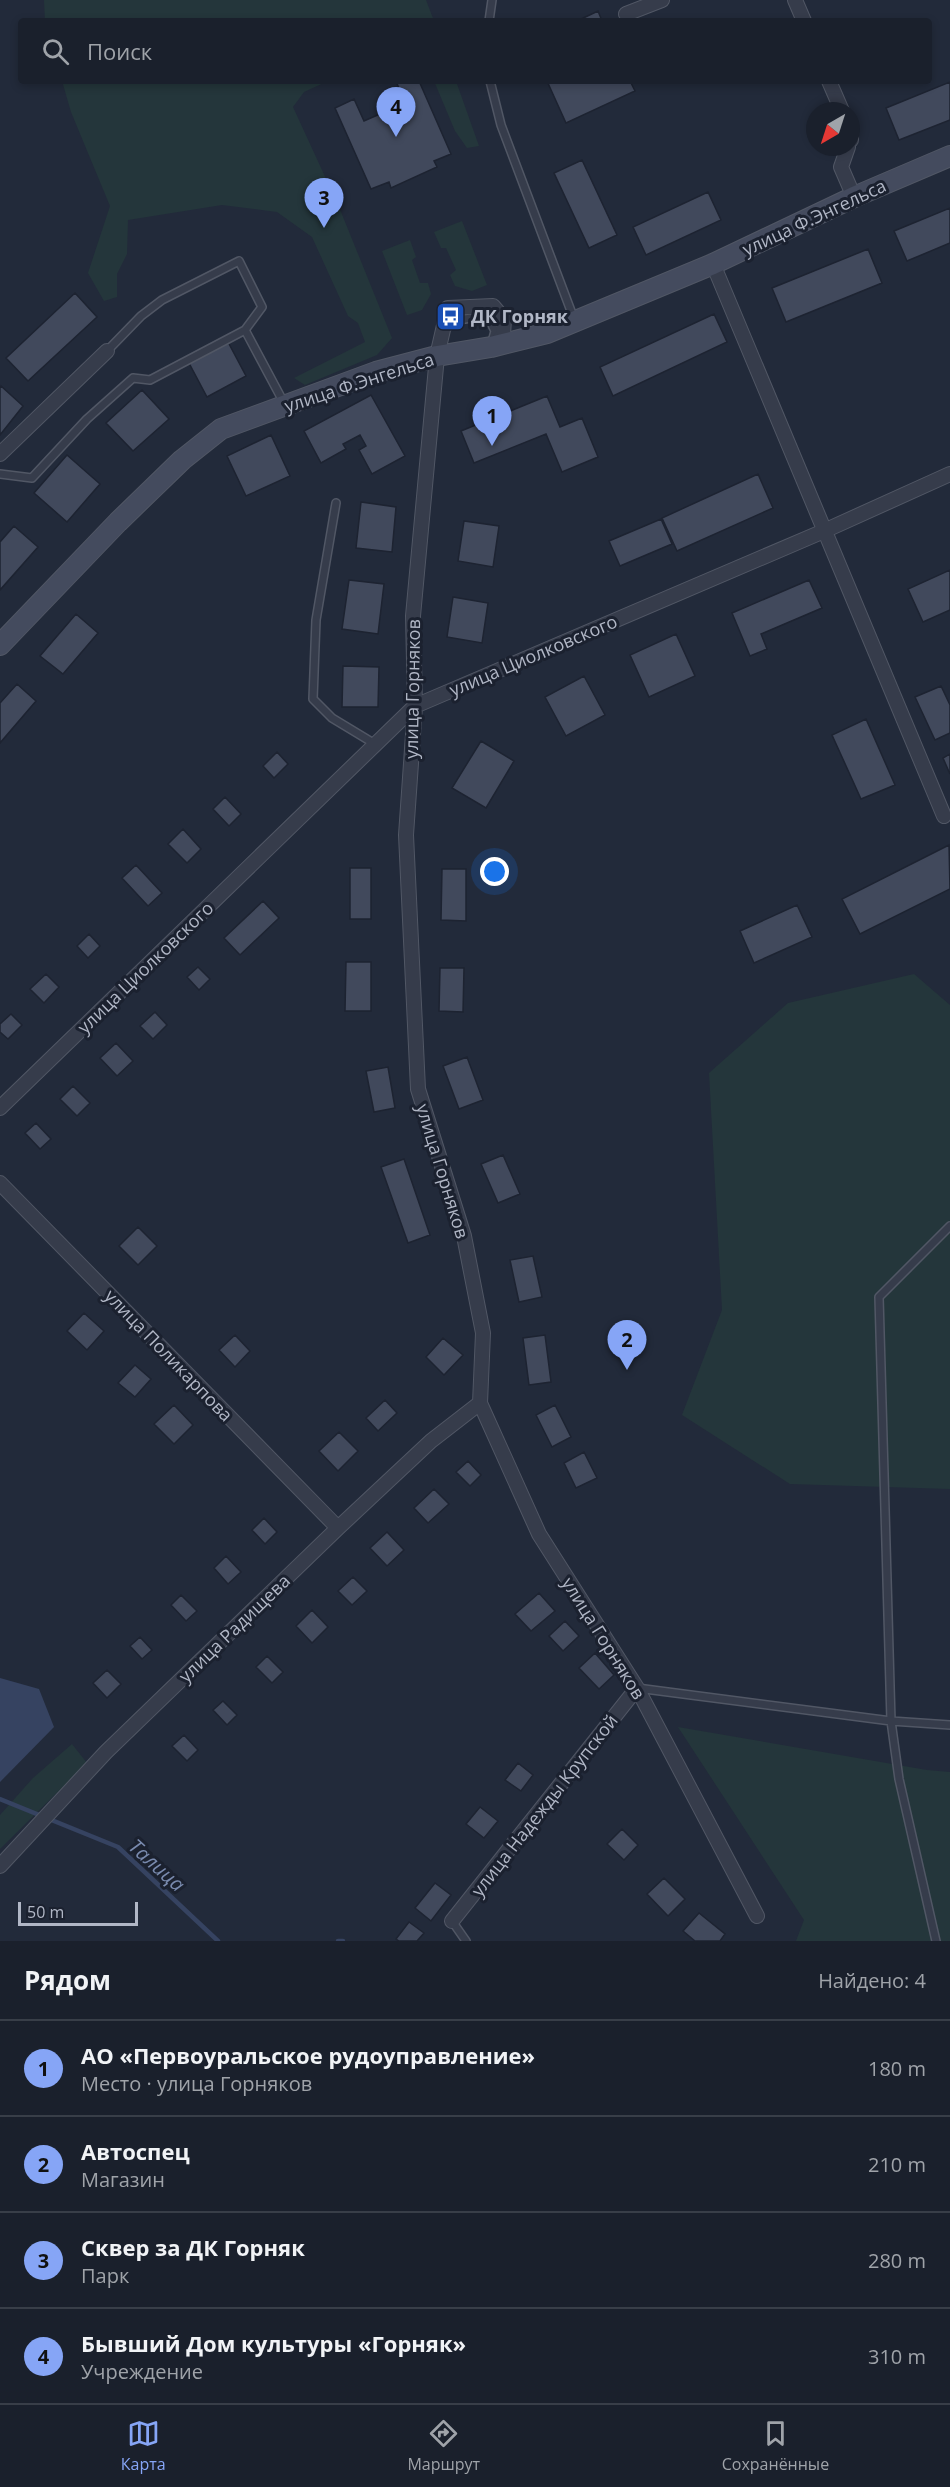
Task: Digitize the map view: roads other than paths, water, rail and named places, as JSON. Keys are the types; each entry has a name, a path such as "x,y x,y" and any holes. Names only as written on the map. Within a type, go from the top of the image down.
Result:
{"street":[{"path":"627,14 662,0"},
{"path":"795,0 803,18"},
{"path":"830,84 838,102"},
{"path":"844,156 840,167 854,197"},
{"name":"улица Ф.Энгельса","path":"0,645 118,522 182,460 221,429 376,372 437,356 491,348 547,333 713,264 854,197 950,156"},
{"path":"713,264 944,816"},
{"name":"улица Горняков","path":"491,348 503,335 504,319 493,306 448,308 437,356 413,616 415,706 406,836 418,1089 464,1236 483,1333 480,1403 539,1534 637,1688 756,1916"},
{"path":"0,454 107,351"},
{"name":"улица Циолковского","path":"0,1108 415,706 824,531 950,474"},
{"name":"улица Поликарпова","path":"0,1183 338,1528"},
{"name":"улица Радищева","path":"0,1866 106,1752 338,1528 431,1441 480,1403"},
{"name":"улица Надежды Крупской","path":"452,1921 637,1688"}],"lane":[{"path":"489,18 492,0"},
{"path":"491,84 501,125 575,321"},
{"path":"0,474 32,477 87,419 133,378 150,380 245,330 262,307 239,261 162,300 141,316 107,351"},
{"path":"245,330 285,405"},
{"path":"336,503 316,620 313,699 332,718 375,744"},
{"path":"936,1941 899,1779 891,1721 879,1297 950,1226"},
{"path":"637,1688 891,1721 950,1725"},
{"path":"452,1921 466,1941"}],"water":[{"path":"0,1678 39,1689 54,1727 0,1782"}],"waterway":[{"name":"Талица","path":"0,1799 118,1847 218,1941"},
{"name":"Талица","path":"338,1941 343,1941"}],"place":[{"name":"Бывший Дом культуры «Горняк»","path":"396,137"},
{"name":"Сквер за ДК Горняк","path":"324,228"},
{"name":"ДК Горняк","path":"450,316"},
{"name":"АО «Первоуральское рудоуправление»","path":"492,446"},
{"name":"Автоспец","path":"627,1370"}]}
